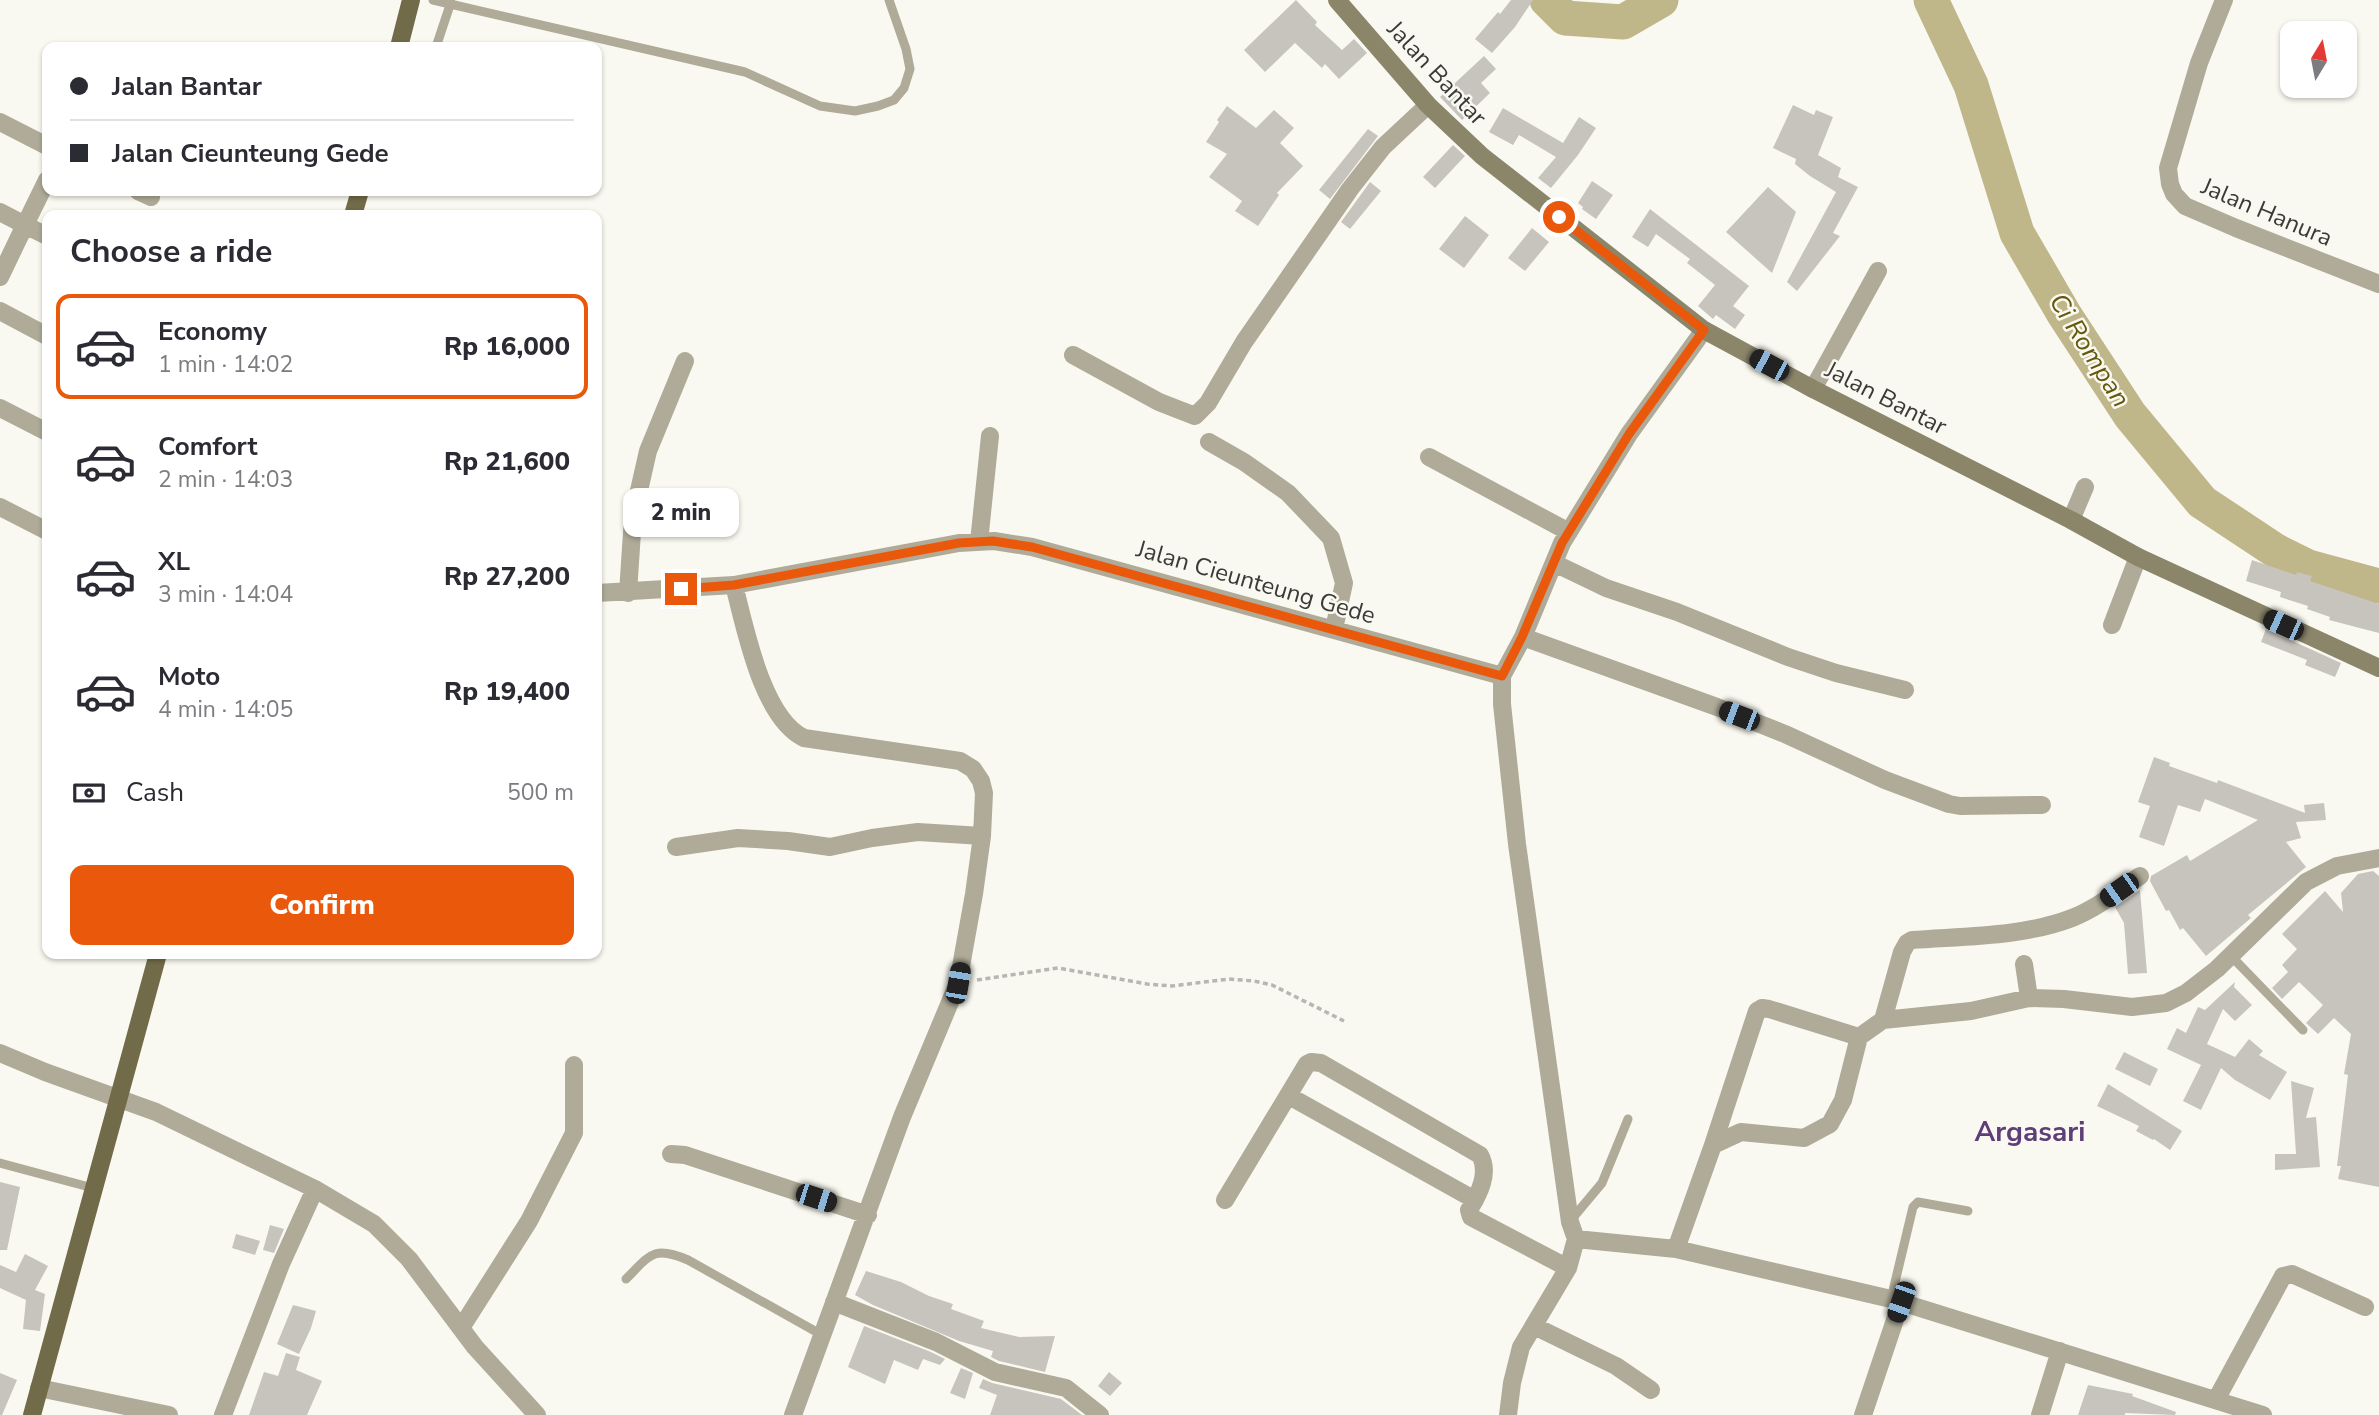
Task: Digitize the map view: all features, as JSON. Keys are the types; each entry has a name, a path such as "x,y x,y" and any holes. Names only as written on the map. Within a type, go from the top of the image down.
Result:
{"main road":[{"path":"400,42 411,0"},
{"path":"32,1415 157,959"}],"street":[{"name":"Jalan Bantar","path":"1337,0 1428,105 1482,156 1704,330 2138,557 2379,668"},
{"name":"Jalan Hanura","path":"2224,0 2199,63 2168,167 2174,194 2185,206 2379,284"},
{"path":"1073,355 1159,402 1195,416 1202,411 1244,342 1350,189 1384,147 1428,105"},
{"path":"0,122 42,143"},
{"path":"0,277 42,190"},
{"path":"0,212 42,234"},
{"path":"1813,389 1878,271"},
{"path":"0,311 42,333"},
{"path":"1508,1415 1521,1347 1568,1268 1576,1239 1570,1222 1517,844 1502,704 1502,676 1569,532 1629,434 1704,330"},
{"path":"628,593 633,517 645,463 685,361"},
{"path":"0,408 42,429"},
{"path":"979,542 990,436"},
{"path":"1209,442 1244,462 1288,493 1331,538 1344,583 1334,629"},
{"path":"1429,457 1569,532"},
{"path":"2071,520 2085,487"},
{"path":"0,508 42,529"},
{"name":"Jalan Cieunteung Gede","path":"602,593 734,585 959,543 993,541 1032,547 1502,676"},
{"path":"2112,625 2138,557"},
{"path":"1554,563 1606,588 1676,612 1788,657 1905,691"},
{"path":"734,585 754,662 763,685 794,733 804,738 960,761 973,769 981,781 984,793 982,836 958,983 902,1117 793,1415"},
{"path":"1522,637 1717,707 1785,734 1885,780 1950,804 2042,805"},
{"path":"676,848 738,838 830,847 918,832 982,836"},
{"path":"1713,1145 1741,1132 1804,1138 1830,1124 1843,1100 1859,1037 1883,1020 1971,1011 2029,998 2133,1007 2166,1003 2186,993 2217,969 2306,883 2337,866 2379,858"},
{"path":"1883,1020 1902,952 1912,940 2019,930 2072,918 2098,905 2140,876"},
{"path":"2024,964 2029,998"},
{"path":"1676,1249 1757,1011 1762,1008 1769,1009 1859,1037"},
{"path":"0,1053 169,1118 315,1189 374,1224 410,1259 492,1368 537,1415"},
{"path":"1225,1200 1307,1064 1321,1063 1480,1155 1485,1163 1485,1172 1469,1210 1471,1217 1568,1268"},
{"path":"461,1328 529,1221 574,1133 574,1065"},
{"path":"1289,1096 1475,1200"},
{"path":"671,1153 685,1155 868,1215"},
{"path":"223,1415 281,1264 315,1189"},
{"path":"1576,1239 1676,1249 1896,1300 2263,1415"},
{"path":"2216,1400 2283,1276 2297,1276 2365,1307"},
{"path":"1863,1415 1896,1300"},
{"path":"834,1302 936,1342 995,1372 1066,1388 1100,1415"},
{"path":"1534,1326 1616,1366 1651,1390"},
{"path":"2040,1415 2060,1351"},
{"path":"39,1388 169,1415"}],"lane":[{"path":"433,0 746,72 820,106 855,111 894,100 904,88 910,69 889,0"},
{"path":"438,42 450,3"},
{"path":"2230,955 2303,1030"},
{"path":"1570,1222 1602,1183 1628,1119"},
{"path":"0,1163 93,1188"},
{"path":"1896,1300 1913,1207 1918,1202 1968,1211"},
{"path":"626,1279 649,1255 671,1252 822,1335"}],"path":[{"path":"958,983 1058,968 1147,985 1172,986 1229,979 1254,981 1272,985 1343,1021"}],"building":[{"path":"1296,0 1317,22 1315,25 1342,50 1354,39 1367,53 1339,79 1325,64 1322,68 1295,43 1265,72 1244,50"},
{"path":"1511,0 1533,0 1515,27 1492,53 1475,39"},
{"path":"1484,56 1496,69 1481,83 1490,93 1462,120 1440,97"},
{"path":"1793,105 1814,115 1816,110 1833,117 1818,155 1841,168 1838,177 1858,187 1833,233 1840,236 1797,291 1787,282 1836,192 1795,164 1796,159 1773,148"},
{"path":"1227,106 1256,128 1274,110 1294,128 1280,143 1303,166 1277,193 1279,195 1258,226 1235,211 1242,201 1209,177 1227,154 1206,142"},
{"path":"1503,108 1563,143 1579,117 1596,128 1551,188 1538,178 1556,157 1519,135 1513,145 1489,132"},
{"path":"1368,129 1378,136 1330,199 1319,190"},
{"path":"1453,145 1465,156 1435,188 1423,177"},
{"path":"1592,181 1613,195 1596,219 1578,203"},
{"path":"1370,182 1381,191 1350,229 1341,222"},
{"path":"1768,187 1796,212 1772,273 1726,232"},
{"path":"1650,209 1749,286 1733,306 1745,315 1735,329 1716,315 1713,319 1698,306 1715,285 1687,263 1690,259 1656,234 1648,247 1632,237"},
{"path":"1465,216 1489,235 1464,268 1439,249"},
{"path":"1532,228 1549,242 1525,271 1508,258"},
{"path":"2252,560 2296,575 2297,572 2312,576 2310,581 2379,604 2379,633 2329,620 2330,617 2307,609 2308,606 2280,597 2281,592 2246,581"},
{"path":"2266,629 2341,663 2335,677 2305,665 2307,660 2261,642"},
{"path":"2154,757 2170,763 2169,766 2217,783 2218,780 2305,813 2304,805 2324,803 2326,820 2296,822 2301,838 2286,842 2306,867 2248,915 2251,918 2206,956 2183,928 2180,930 2169,910 2166,911 2150,881 2151,876 2187,855 2190,861 2258,820 2205,799 2200,812 2178,805 2164,846 2139,837 2150,806 2138,802"},
{"path":"2373,871 2379,876 2379,1187 2338,1179 2341,1166 2337,1166 2348,1075 2344,1074 2351,1034 2334,1018 2318,1034 2306,1023 2323,1005 2299,982 2282,999 2272,988 2288,972 2282,965 2297,949 2282,934 2325,891 2343,912 2341,893 2358,874"},
{"path":"2140,890 2147,973 2128,974 2124,923 2115,907"},
{"path":"2235,982 2234,987 2252,1005 2235,1021 2223,1009 2207,1044 2235,1057 2249,1039 2263,1051 2259,1055 2287,1072 2270,1100 2235,1080 2221,1068 2201,1110 2183,1101 2201,1065 2167,1049 2177,1028 2186,1033 2198,1007 2205,1010"},
{"path":"2124,1052 2158,1069 2150,1086 2115,1069"},
{"path":"2291,1081 2314,1088 2306,1118 2316,1117 2320,1167 2275,1170 2275,1154 2296,1154"},
{"path":"2108,1084 2182,1131 2170,1150 2136,1131 2139,1126 2097,1106"},
{"path":"0,1182 20,1187 7,1250 0,1250"},
{"path":"270,1225 284,1229 274,1253 263,1250"},
{"path":"236,1234 260,1241 255,1255 232,1248"},
{"path":"25,1254 48,1266 35,1290 45,1294 40,1331 23,1329 26,1300 0,1288 0,1265 16,1272"},
{"path":"866,1271 901,1282 953,1304 951,1309 984,1321 981,1328 1019,1337 1055,1336 1045,1372 999,1361 991,1357 993,1351 959,1341 855,1295"},
{"path":"293,1305 316,1311 299,1354 277,1344"},
{"path":"864,1326 945,1359 940,1365 923,1359 918,1370 894,1360 885,1384 848,1367"},
{"path":"286,1353 300,1357 296,1370 322,1381 307,1415 249,1415 264,1372 278,1376"},
{"path":"961,1368 973,1373 965,1399 950,1393"},
{"path":"1109,1372 1122,1383 1110,1396 1098,1386"},
{"path":"0,1373 17,1380 2,1415 0,1415"},
{"path":"983,1379 1061,1399 1082,1415 990,1415 997,1395 979,1388"},
{"path":"2088,1385 2133,1394 2132,1396 2176,1412 2175,1415 2078,1415"}],"waterway":[{"name":"Ci Rompan","path":"1547,0 1565,18 1623,22 1661,0"},
{"name":"Ci Rompan","path":"1931,0 1971,85 2017,233 2064,314 2130,415 2202,502 2276,551 2308,567 2379,586"}],"district":[{"name":"Argasari","path":"2030,1131"}],"route":[{"path":"681,589 734,585 959,543 993,541 1032,547 1122,570 1502,676 1522,637 1562,543 1629,434 1704,330 1559,217"}]}
